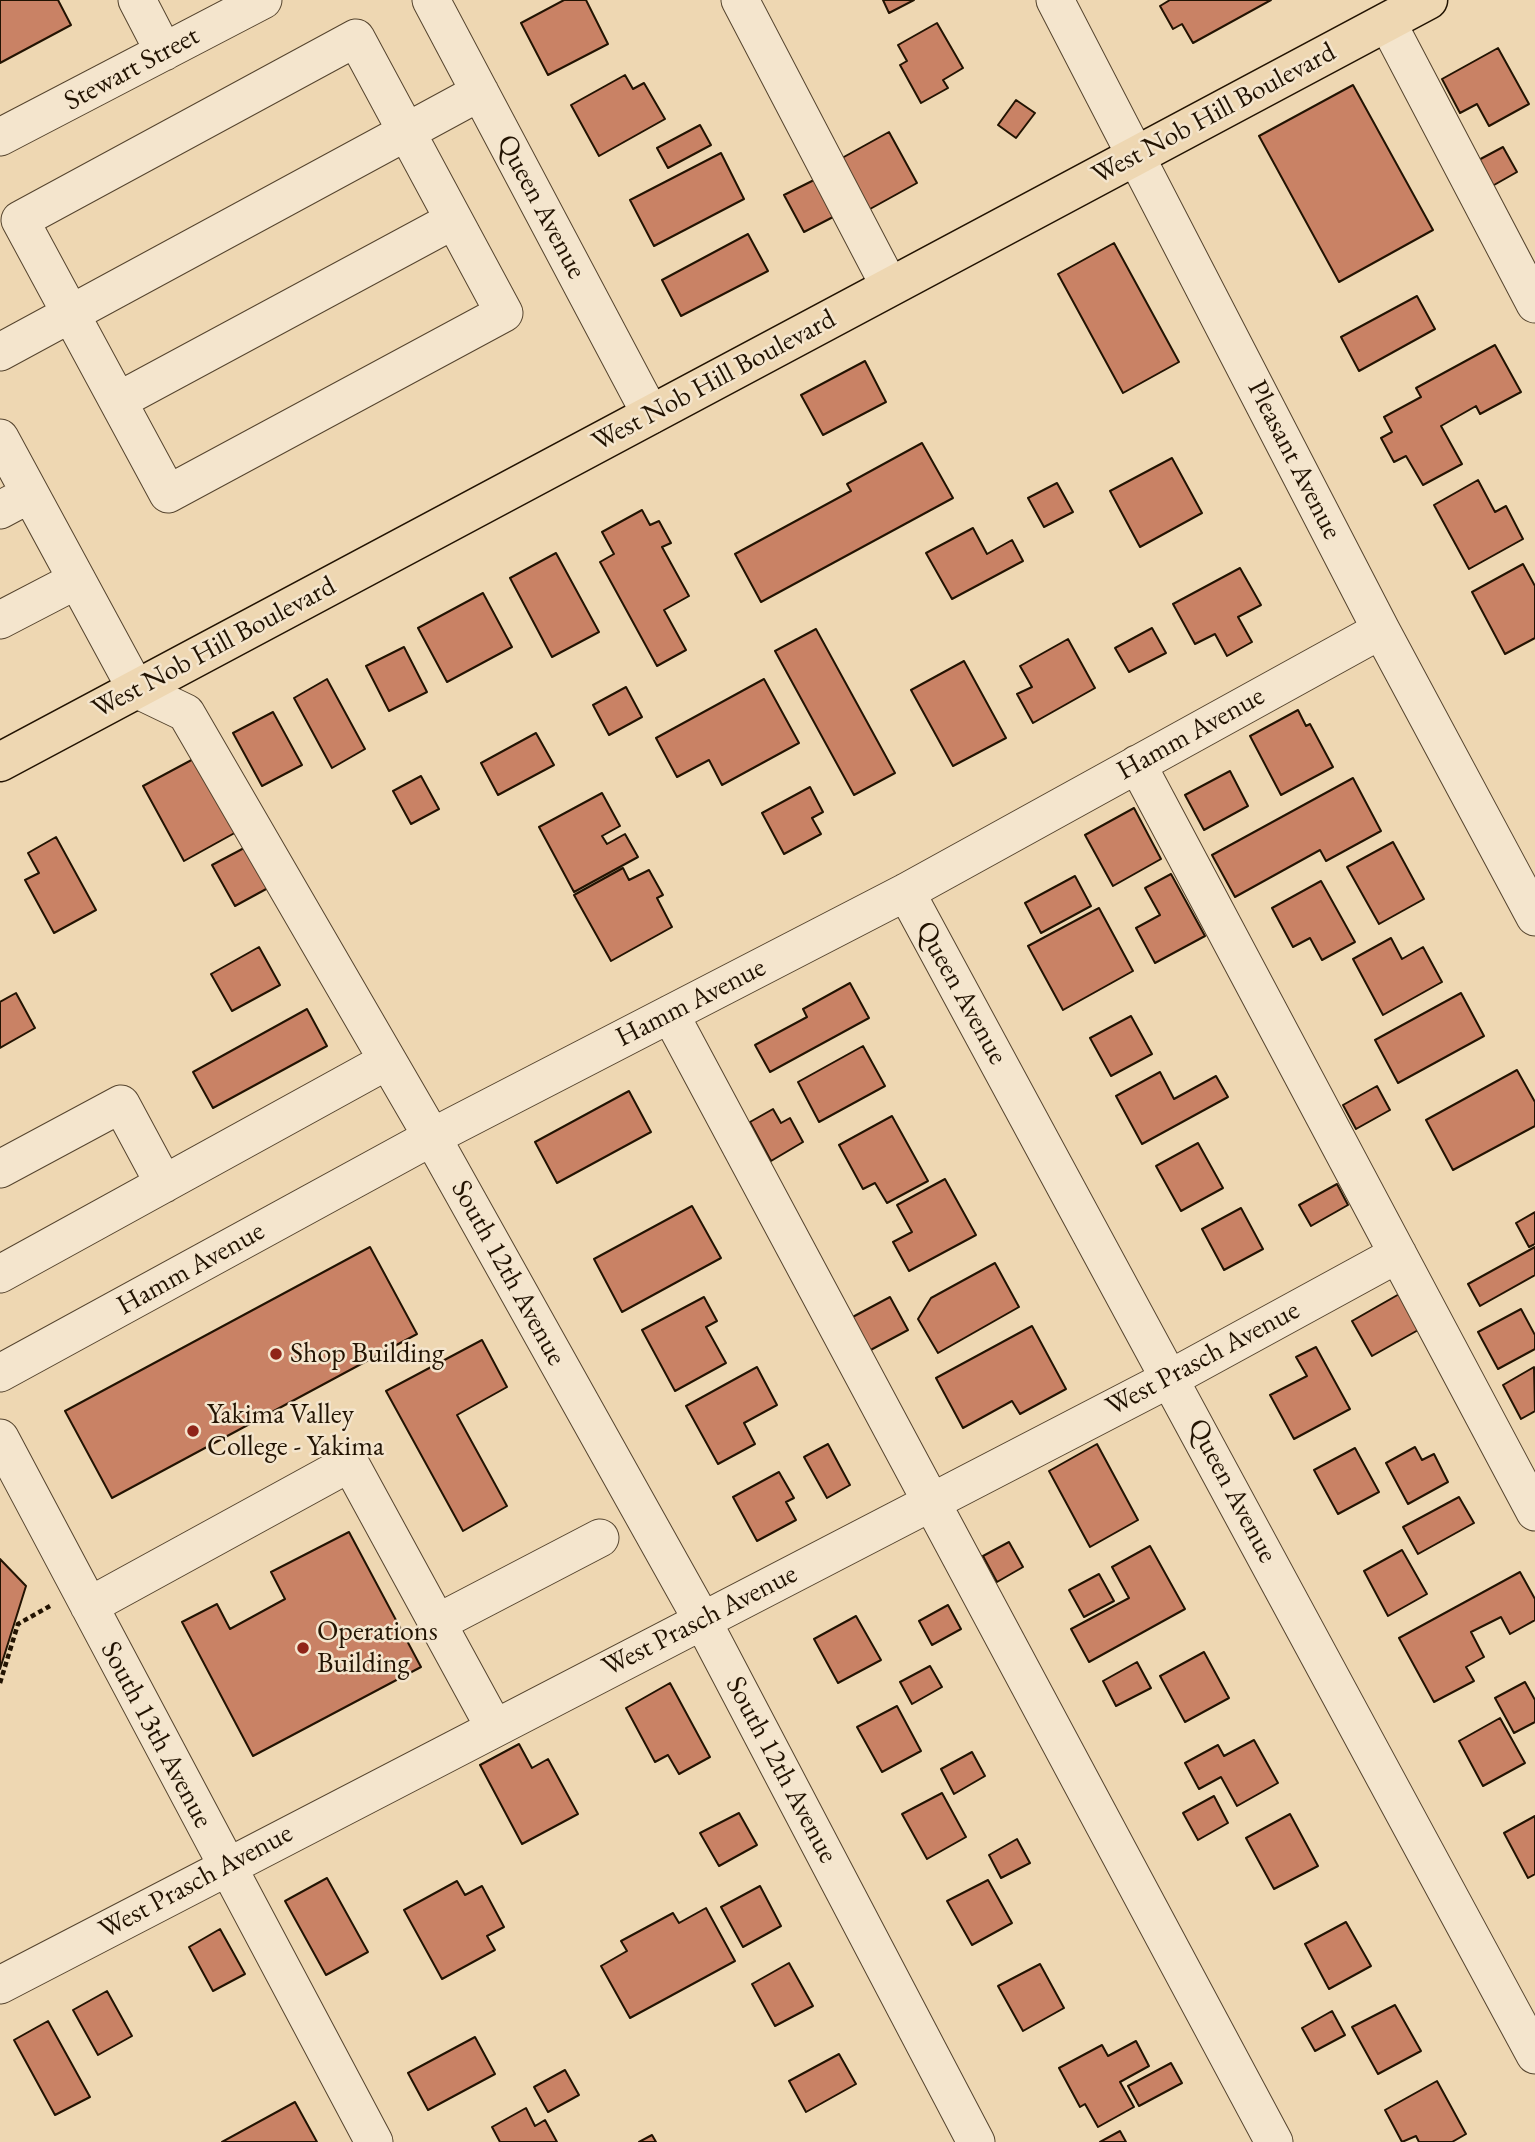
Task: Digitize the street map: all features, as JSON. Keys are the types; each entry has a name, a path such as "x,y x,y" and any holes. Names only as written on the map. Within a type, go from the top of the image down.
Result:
{"main road":[{"name":"West Nob Hill Boulevard","path":"0,762 1412,7"}],"street":[{"path":"137,0 164,52"},
{"name":"Stewart Street","path":"0,137 263,0"},
{"name":"Queen Avenue","path":"431,0 651,415"},
{"path":"740,0 890,287"},
{"name":"Pleasant Avenue","path":"1055,0 1381,630 1535,917"},
{"path":"1412,7 1535,304"},
{"path":"356,38 406,132 504,313 168,494 20,220 356,38"},
{"path":"0,352 480,92"},
{"path":"118,401 454,220"},
{"path":"0,438 15,502 77,579 136,689"},
{"path":"0,620 77,579"},
{"name":"Hamm Avenue","path":"0,1373 432,1137 906,891 1381,630"},
{"name":"South 12th Avenue","path":"136,689 187,713 432,1137 702,1620 976,2142"},
{"path":"1137,764 1535,1512"},
{"name":"Queen Avenue","path":"906,891 1535,2055"},
{"path":"670,1014 1274,2142"},
{"path":"0,1274 387,1061"},
{"path":"0,1169 121,1104 164,1184"},
{"name":"West Prasch Avenue","path":"0,1985 225,1866 1171,1378 1398,1254"},
{"name":"South 13th Avenue","path":"0,1438 72,1605 225,1866 374,2142"},
{"path":"72,1605 350,1463 494,1727"},
{"path":"437,1623 600,1538"}],"path":[{"path":"0,1683 18,1624 72,1605"}],"building":[{"path":"0,0 58,0 71,25 0,63"},
{"path":"564,0 586,0 608,44 548,75 521,23"},
{"path":"883,0 914,0 889,13"},
{"path":"1170,0 1271,0 1193,43 1182,24 1173,29 1160,6"},
{"path":"937,23 963,68 943,80 948,88 921,103 900,65 907,61 898,45"},
{"path":"1498,48 1529,104 1489,126 1477,104 1460,113 1442,79"},
{"path":"625,75 633,89 644,83 665,119 599,156 571,105"},
{"path":"1353,85 1433,230 1339,282 1259,136"},
{"path":"1016,100 1035,113 1016,138 998,125"},
{"path":"700,125 711,145 668,168 657,148"},
{"path":"889,132 917,183 861,214 833,163"},
{"path":"1503,147 1517,172 1487,189 1473,163"},
{"path":"721,153 744,199 654,246 630,200"},
{"path":"816,179 835,216 804,232 784,195"},
{"path":"748,234 768,271 681,316 662,280"},
{"path":"1114,243 1179,362 1123,393 1058,274"},
{"path":"1417,296 1435,329 1359,371 1341,337"},
{"path":"1495,345 1521,392 1480,414 1476,406 1441,426 1462,464 1423,485 1406,456 1394,462 1381,438 1392,432 1384,417 1421,397 1416,388"},
{"path":"865,361 886,402 823,435 801,395"},
{"path":"922,443 953,498 761,602 735,554 851,491 847,484"},
{"path":"1172,458 1202,513 1140,547 1110,491"},
{"path":"1478,480 1495,512 1506,506 1523,539 1469,569 1434,505"},
{"path":"1057,483 1073,512 1044,527 1028,498"},
{"path":"642,510 650,525 659,521 671,543 662,547 689,596 664,610 686,650 657,666 600,562 614,554 602,532"},
{"path":"973,528 987,554 1012,540 1023,561 952,599 926,553"},
{"path":"556,553 599,632 552,657 510,578"},
{"path":"1523,564 1535,586 1535,638 1505,654 1472,592"},
{"path":"1240,568 1261,605 1238,617 1252,642 1227,656 1215,634 1195,644 1173,604"},
{"path":"483,593 512,647 447,682 418,628"},
{"path":"1152,628 1166,653 1129,672 1115,648"},
{"path":"816,629 895,773 854,795 775,651"},
{"path":"1068,639 1095,688 1033,723 1017,694 1032,687 1020,666"},
{"path":"404,647 427,692 389,711 366,666"},
{"path":"964,661 1006,738 953,766 911,690"},
{"path":"327,679 365,749 332,768 294,698"},
{"path":"764,679 799,743 722,785 709,760 677,777 656,738"},
{"path":"626,687 642,717 609,735 593,705"},
{"path":"1298,710 1306,726 1310,724 1333,767 1281,795 1250,736"},
{"path":"273,712 302,765 262,786 233,733"},
{"path":"536,733 554,765 498,795 481,763"},
{"path":"199,756 240,830 184,861 143,786"},
{"path":"1230,771 1248,806 1204,830 1185,795"},
{"path":"421,776 439,809 411,824 393,791"},
{"path":"1353,778 1381,831 1326,861 1320,850 1235,897 1212,855"},
{"path":"810,787 823,812 812,818 821,834 784,854 762,813"},
{"path":"602,793 620,826 602,836 607,844 625,834 638,857 574,892 539,827"},
{"path":"1134,808 1161,859 1113,886 1085,835"},
{"path":"56,837 96,910 54,933 25,880 39,873 28,853"},
{"path":"1393,842 1424,899 1379,924 1347,867"},
{"path":"246,847 268,888 235,906 212,865"},
{"path":"623,868 629,880 649,870 663,895 657,898 672,927 611,961 574,895"},
{"path":"1171,874 1205,936 1155,963 1136,928 1160,915 1145,888"},
{"path":"1075,876 1091,906 1041,933 1025,903"},
{"path":"1321,881 1355,942 1322,960 1310,938 1293,947 1272,908"},
{"path":"1099,908 1133,971 1063,1010 1028,946"},
{"path":"1391,938 1402,959 1423,947 1442,982 1383,1015 1353,959"},
{"path":"259,947 280,985 232,1011 211,974"},
{"path":"850,983 869,1018 770,1072 755,1045 807,1017 803,1009"},
{"path":"16,993 35,1028 0,1048 0,1002"},
{"path":"1461,993 1484,1036 1398,1083 1375,1040"},
{"path":"307,1009 327,1046 213,1108 193,1072"},
{"path":"1131,1016 1152,1054 1111,1076 1090,1038"},
{"path":"863,1046 885,1086 819,1122 798,1082"},
{"path":"1517,1070 1535,1102 1535,1126 1453,1170 1426,1120"},
{"path":"1160,1072 1174,1099 1216,1076 1228,1097 1142,1144 1116,1096"},
{"path":"1377,1086 1390,1110 1356,1129 1343,1105"},
{"path":"629,1091 651,1132 557,1183 535,1142"},
{"path":"773,1109 781,1123 790,1118 803,1142 771,1161 750,1122"},
{"path":"892,1116 928,1181 887,1203 875,1183 863,1189 839,1145"},
{"path":"1198,1143 1223,1188 1181,1211 1156,1166"},
{"path":"945,1179 976,1235 909,1271 893,1242 912,1232 897,1205"},
{"path":"1337,1184 1348,1205 1311,1226 1299,1205"},
{"path":"692,1206 721,1258 622,1312 594,1259"},
{"path":"1241,1208 1263,1249 1224,1270 1202,1229"},
{"path":"1535,1212 1535,1244 1529,1247 1516,1223"},
{"name":"Shop Building","path":"370,1247 417,1334 112,1498 65,1411"},
{"path":"1535,1247 1535,1275 1480,1306 1468,1284"},
{"path":"995,1263 1019,1307 938,1353 918,1319 931,1298"},
{"path":"1401,1293 1420,1329 1372,1356 1352,1321"},
{"path":"704,1297 717,1321 706,1327 726,1363 675,1391 642,1330"},
{"path":"890,1297 908,1330 865,1353 847,1320"},
{"path":"1521,1309 1535,1335 1535,1349 1498,1369 1478,1332"},
{"path":"1032,1326 1066,1389 1020,1414 1012,1401 963,1428 936,1378"},
{"path":"482,1340 507,1387 457,1415 507,1506 463,1531 386,1391"},
{"path":"1316,1347 1350,1409 1294,1439 1270,1395 1307,1376 1296,1357"},
{"path":"757,1367 777,1405 744,1423 755,1444 718,1464 686,1406"},
{"path":"1534,1367 1535,1411 1521,1419 1503,1385"},
{"path":"828,1444 850,1485 827,1498 804,1457"},
{"path":"1097,1444 1138,1520 1090,1547 1049,1471"},
{"path":"1415,1447 1422,1460 1434,1454 1448,1482 1408,1504 1386,1463"},
{"path":"1355,1448 1379,1492 1338,1514 1314,1470"},
{"path":"779,1472 794,1498 786,1502 796,1520 757,1541 733,1497"},
{"path":"1459,1497 1474,1523 1418,1554 1403,1527"},
{"name":"Operations Building","path":"349,1532 421,1667 253,1756 182,1622 217,1604 230,1629 285,1599 271,1572"},
{"path":"1009,1542 1023,1567 997,1582 983,1556"},
{"path":"1150,1546 1185,1609 1089,1662 1071,1629 1129,1598 1112,1567"},
{"path":"1402,1550 1427,1594 1388,1616 1364,1571"},
{"path":"0,1559 26,1586 0,1669"},
{"path":"1520,1572 1535,1599 1535,1620 1510,1634 1501,1617 1471,1632 1484,1657 1466,1667 1474,1681 1434,1702 1399,1638"},
{"path":"1099,1574 1114,1601 1084,1617 1069,1590"},
{"path":"948,1605 961,1629 932,1645 919,1621"},
{"path":"856,1616 881,1660 838,1683 814,1639"},
{"path":"1204,1652 1229,1698 1185,1722 1160,1676"},
{"path":"1137,1662 1151,1688 1116,1706 1103,1681"},
{"path":"930,1666 942,1687 912,1704 900,1682"},
{"path":"1525,1682 1535,1700 1535,1722 1514,1733 1495,1698"},
{"path":"670,1683 710,1757 679,1774 668,1755 655,1762 626,1708"},
{"path":"897,1706 921,1751 882,1772 857,1727"},
{"path":"1500,1718 1525,1763 1483,1786 1459,1741"},
{"path":"1254,1740 1278,1783 1237,1806 1221,1777 1199,1789 1185,1763 1218,1745 1224,1756"},
{"path":"519,1744 532,1768 548,1759 578,1814 522,1844 480,1765"},
{"path":"972,1752 985,1776 954,1794 941,1769"},
{"path":"942,1793 966,1837 927,1859 902,1814"},
{"path":"1214,1796 1228,1823 1198,1840 1183,1813"},
{"path":"739,1813 757,1845 719,1866 700,1833"},
{"path":"1290,1814 1318,1866 1274,1889 1246,1838"},
{"path":"1535,1816 1535,1874 1528,1878 1504,1833"},
{"path":"1017,1839 1030,1863 1001,1878 989,1855"},
{"path":"327,1878 368,1952 326,1975 285,1901"},
{"path":"988,1880 1012,1923 972,1945 947,1901"},
{"path":"457,1881 465,1895 482,1886 504,1927 487,1936 495,1950 442,1979 404,1910"},
{"path":"760,1886 781,1926 743,1947 721,1907"},
{"path":"706,1908 735,1961 630,2018 601,1966 627,1951 621,1941 673,1913 679,1923"},
{"path":"1346,1922 1371,1966 1329,1989 1305,1944"},
{"path":"220,1929 245,1974 213,1991 189,1947"},
{"path":"789,1963 813,2006 775,2026 752,1984"},
{"path":"1040,1964 1064,2008 1023,2031 998,1986"},
{"path":"107,1991 132,2036 98,2055 73,2010"},
{"path":"1395,2005 1421,2051 1378,2074 1352,2027"},
{"path":"1332,2011 1345,2035 1315,2051 1302,2028"},
{"path":"48,2021 90,2097 55,2115 14,2040"},
{"path":"475,2037 495,2074 428,2110 408,2073"},
{"path":"1136,2041 1149,2066 1120,2082 1134,2107 1098,2127 1085,2104 1080,2107 1059,2068 1102,2045 1108,2056"},
{"path":"839,2054 856,2084 806,2112 789,2081"},
{"path":"1171,2063 1182,2083 1139,2106 1128,2086"},
{"path":"565,2070 579,2095 548,2112 534,2087"},
{"path":"1437,2081 1466,2134 1452,2142 1419,2142 1416,2136 1402,2142 1385,2110"},
{"path":"295,2102 317,2142 222,2142"},
{"path":"526,2108 535,2126 545,2120 557,2142 500,2142 492,2127"},
{"path":"1120,2131 1126,2142 1100,2142"},
{"path":"652,2135 656,2142 639,2142"}],"place":[{"name":"Shop Building","path":"276,1354"},
{"name":"Yakima Valley College - Yakima","path":"193,1431"},
{"name":"Operations Building","path":"303,1648"}]}
